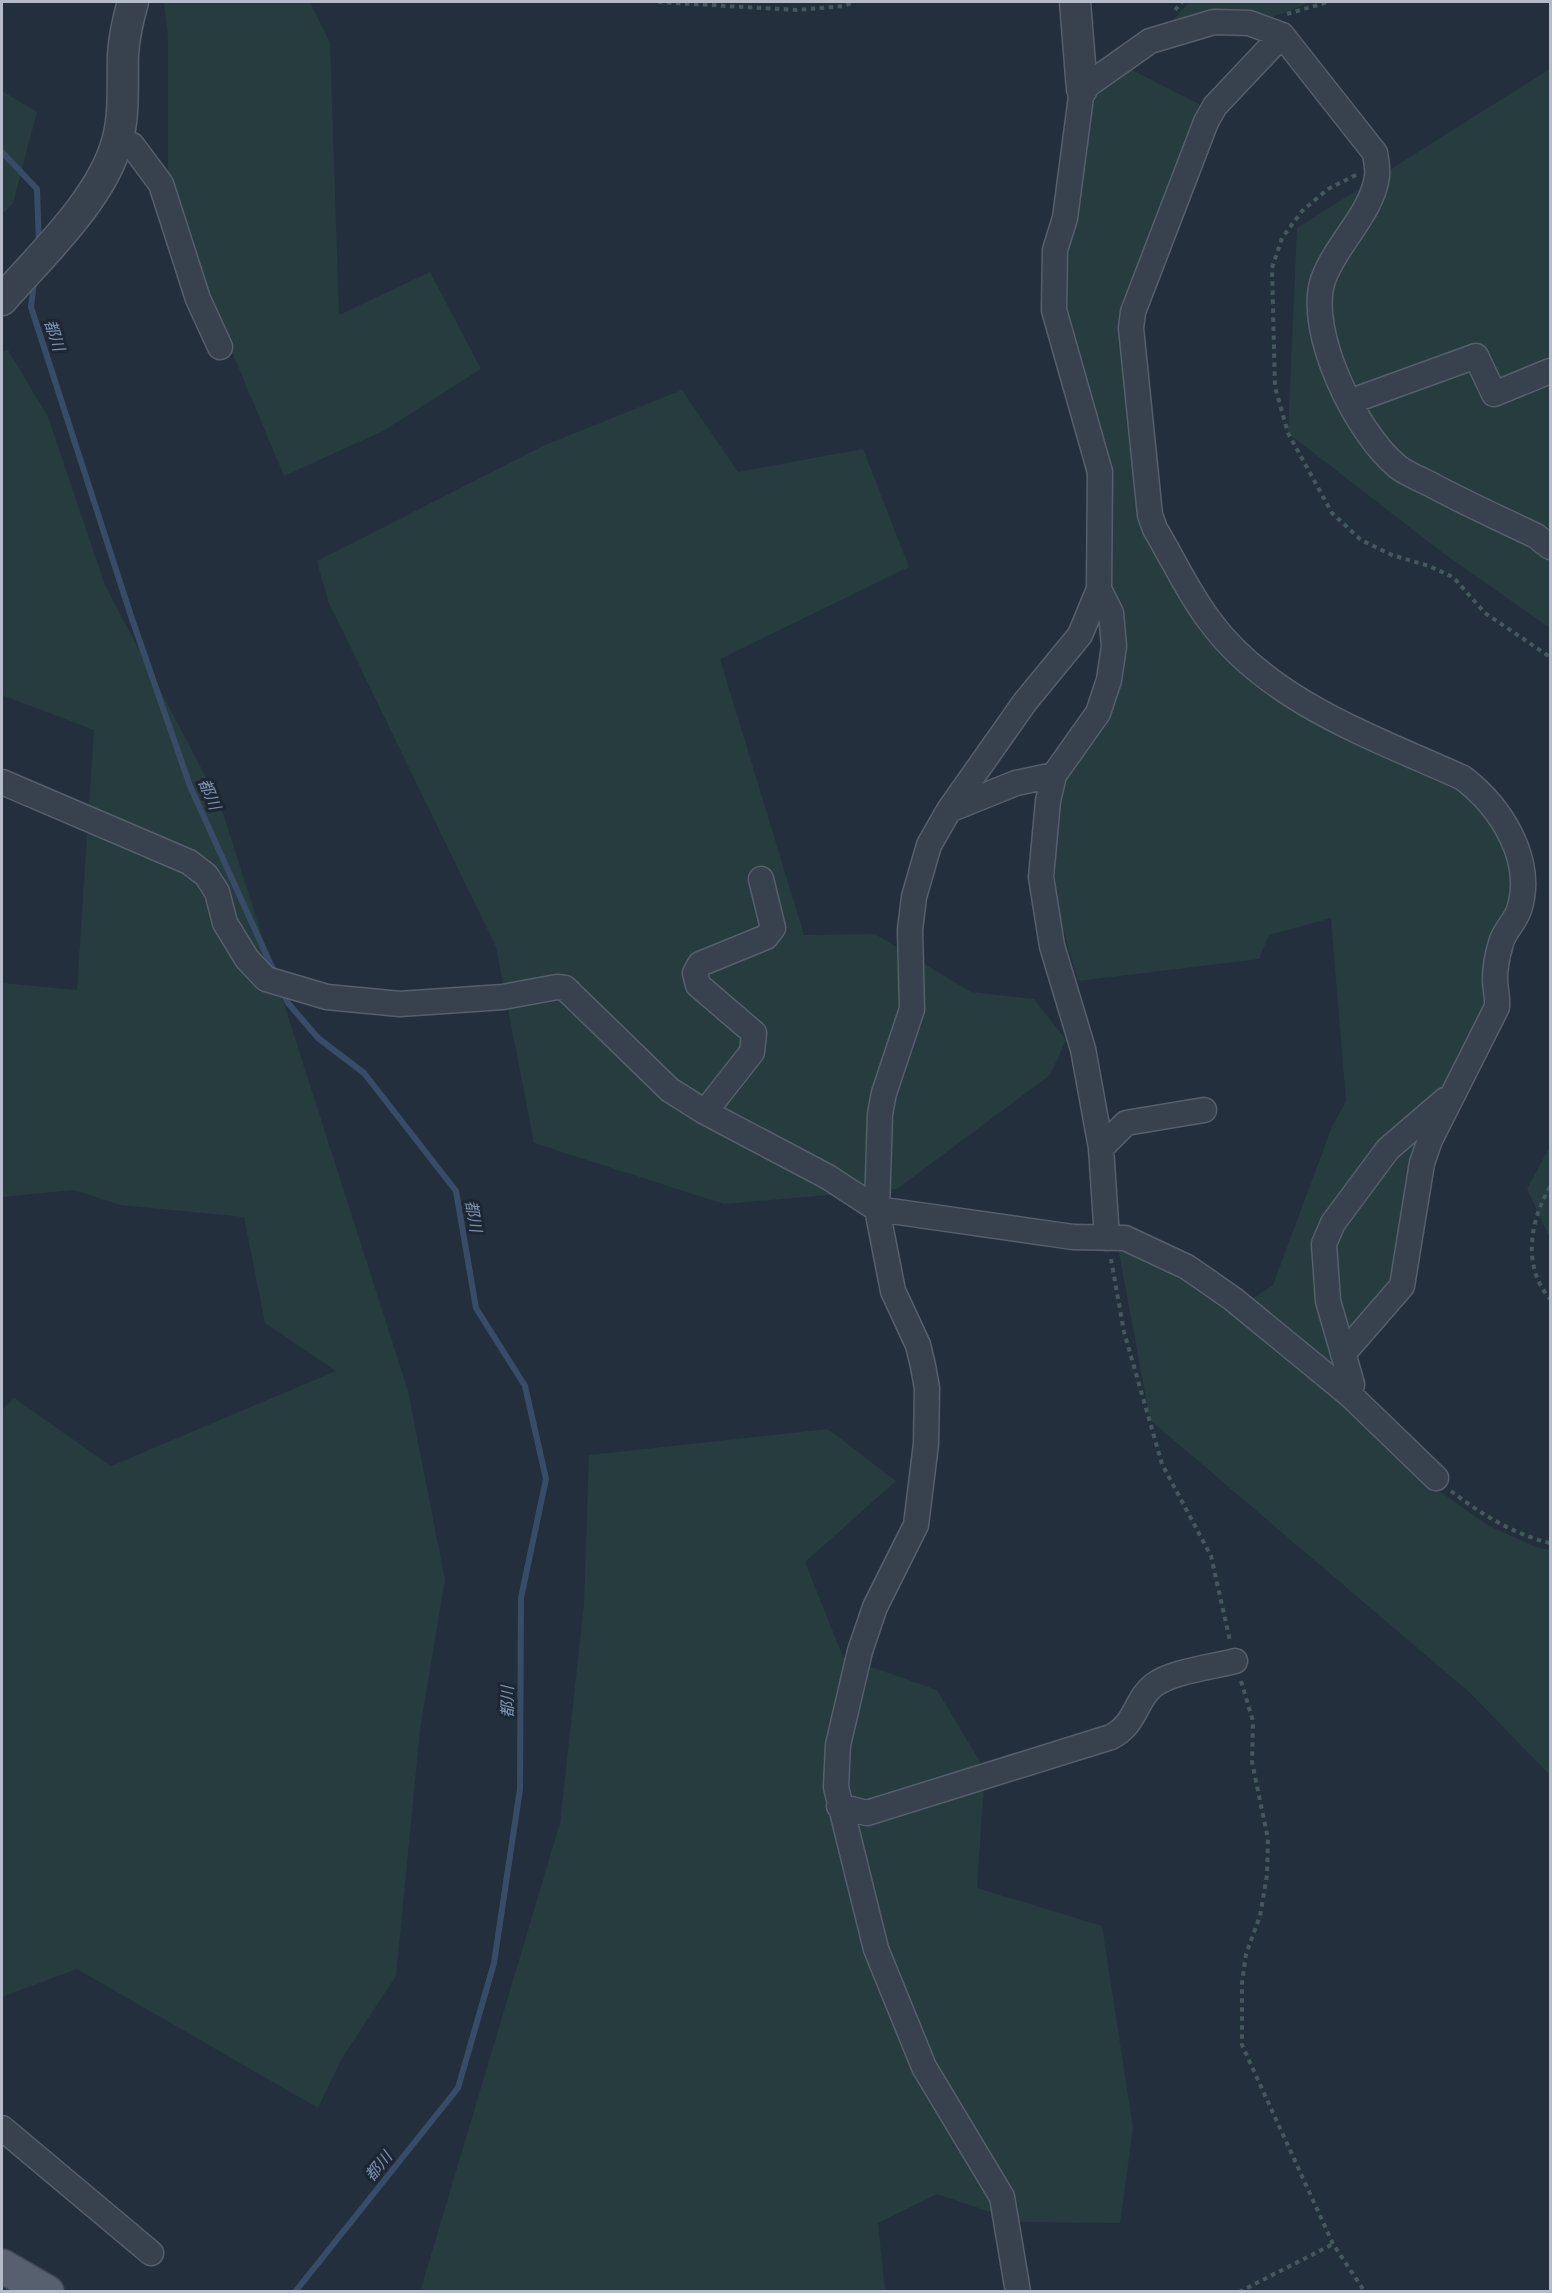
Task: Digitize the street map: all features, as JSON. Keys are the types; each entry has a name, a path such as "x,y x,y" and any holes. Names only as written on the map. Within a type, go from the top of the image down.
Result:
{"main road":[{"path":"2,2266 47,2292"}],"street":[{"path":"2,300 85,203 107,169 117,142 122,114 123,52 133,2"},
{"path":"1018,2292 1002,2197 920,2058 876,1949 836,1787 838,1744 860,1651 875,1607 915,1526 926,1444 927,1388 923,1366 918,1345 893,1291 878,1209 880,1114 884,1093 912,1009 910,942 914,897 929,845 949,810 1025,702 1080,635 1099,589 1100,472 1054,310 1055,250 1065,218 1082,89 1075,2"},
{"path":"1082,89 1150,41 1214,22 1249,23 1282,35 1376,153 1377,175 1371,197 1331,261 1323,281 1319,309 1327,348 1348,402 1375,441 1398,467 1536,536 1551,547"},
{"path":"1282,35 1215,106 1206,122 1134,312 1131,328 1150,515 1155,529 1208,619 1251,664 1282,689 1322,713 1463,778 1481,792 1498,812 1520,860 1521,895 1518,911 1501,942 1495,980 1498,994 1497,1007 1430,1140 1422,1163 1402,1286 1343,1354"},
{"path":"117,142 132,146 161,184 198,299 220,347"},
{"path":"1348,402 1476,356 1494,394 1549,376"},
{"path":"1099,589 1111,613 1114,646 1109,680 1098,712 1054,775 1048,801 1041,877 1052,946 1083,1049 1101,1148 1107,1238"},
{"path":"949,810 1016,783 1054,775"},
{"path":"2,782 189,862 206,875 212,883 217,892 225,923 247,959 266,979 327,997 400,1004 503,998 557,987 565,988 670,1090 705,1112 828,1177 878,1209 1073,1237 1125,1238 1187,1267 1233,1299 1350,1395 1436,1478"},
{"path":"705,1112 752,1052 754,1033 698,985 694,973 700,964 766,937 772,928 761,879"},
{"path":"1350,1395 1352,1384 1328,1301 1324,1244 1333,1223 1388,1149 1456,1090"},
{"path":"1101,1148 1126,1123 1204,1110"},
{"path":"839,1806 867,1813 1111,1737 1125,1730 1153,1685 1167,1678 1235,1661"},
{"path":"2,2128 151,2253"}],"path":[{"path":"658,2 797,10 844,6 853,2"},
{"path":"1551,1187 1534,1220 1532,1243 1534,1270 1551,1299"},
{"path":"1107,1238 1124,1332 1162,1464 1211,1556 1235,1661 1253,1721 1252,1762 1268,1839 1267,1875 1260,1916 1245,1963 1240,2013 1242,2045 1333,2244 1365,2292"},
{"path":"1436,1478 1475,1510 1513,1530 1551,1543"},
{"path":"1239,2292 1333,2244"}],"green space":[{"path":"164,2 310,2 330,43 339,315 430,272 481,369 383,431 284,476 168,199 168,37"},
{"path":"1189,2 1312,2 1269,18 1165,30"},
{"path":"1126,67 1205,107 1125,320 1145,518 1234,655 1431,769 1488,811 1515,871 1490,992 1454,1084 1393,1289 1343,1378 1247,1302 1273,1285 1332,1127 1346,1101 1331,918 1269,935 1259,959 1078,981 1047,874 1065,772 1107,714 1097,544 1056,300 1090,103"},
{"path":"1550,69 1550,628 1443,553 1288,433 1297,228"},
{"path":"2,91 37,112 13,203 2,214"},
{"path":"8,350 48,417 105,585 220,804 408,1391 445,1580 420,1730 396,1976 342,2058 318,2108 77,1969 2,1997 2,1410 14,1398 111,1466 336,1371 265,1323 244,1217 120,1205 74,1190 2,1197 2,983 77,990 94,730 2,695 2,351"},
{"path":"682,390 738,472 863,449 909,567 720,659 804,935 875,934 971,992 1034,999 1066,1040 1050,1075 897,1189 724,1204 534,1143 496,947 328,601 317,561 545,445"},
{"path":"1550,1146 1550,1238 1527,1189"},
{"path":"1118,1247 1167,1263 1315,1374 1429,1484 1489,1526 1536,1547 1550,1550 1550,1775 1469,1692 1150,1420"},
{"path":"828,1429 896,1481 805,1562 843,1657 937,1690 985,1770 977,1888 1102,1926 1133,2128 1120,2223 1020,2222 937,2194 878,2223 885,2291 420,2292 560,1823 584,1604 589,1455"}],"waterway":[{"name":"都川","path":"2,152 37,189 39,245"},
{"name":"都川","path":"34,282 31,307 131,616 190,786 275,974"},
{"name":"都川","path":"283,992 288,1003 318,1038 364,1073 456,1191 476,1308 525,1386 546,1479 521,1598 520,1789 494,1963 458,2088 295,2292"}]}
